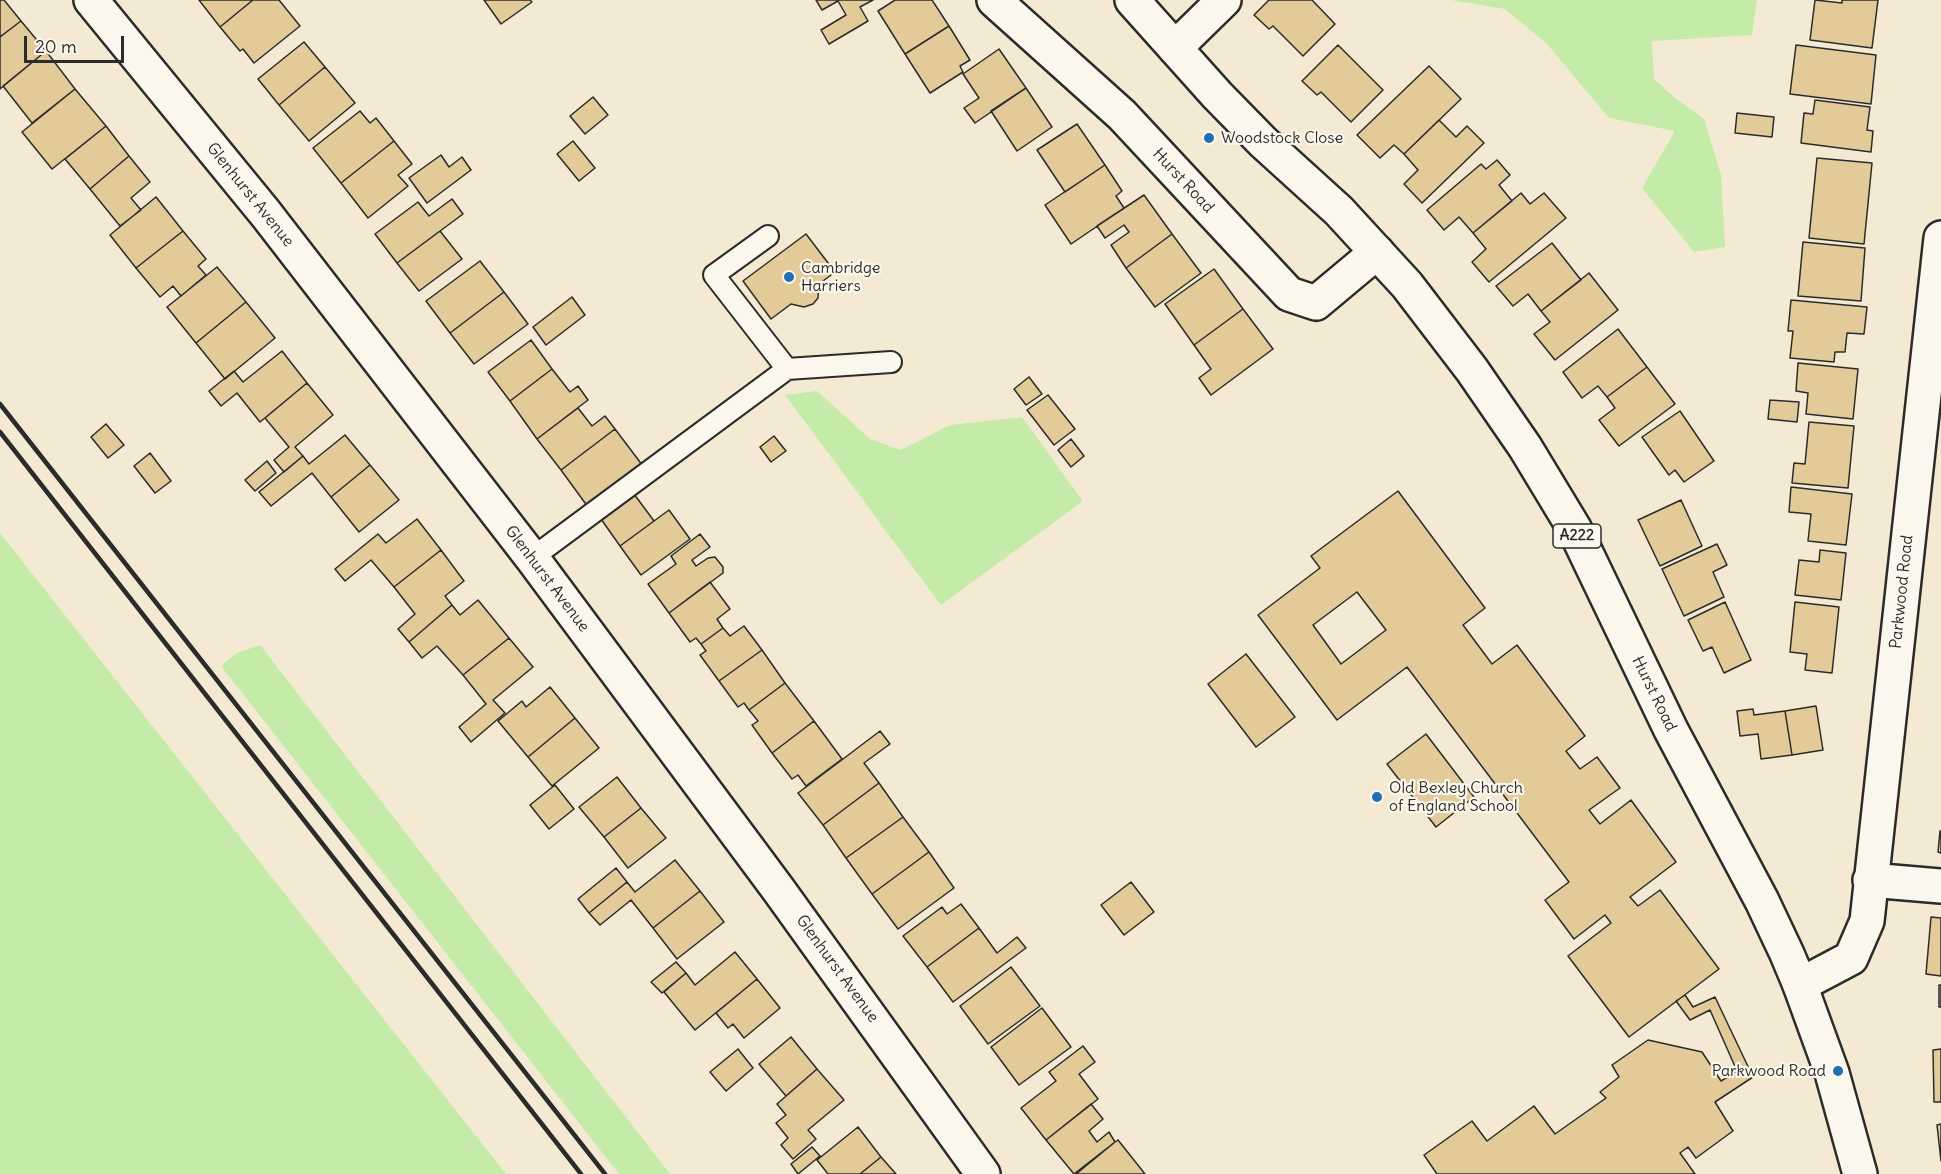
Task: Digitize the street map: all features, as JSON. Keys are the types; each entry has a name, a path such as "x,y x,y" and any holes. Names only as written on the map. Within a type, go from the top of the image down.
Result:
{"street":[{"name":"Glenhurst Avenue","path":"91,0 266,214 532,558 778,889 983,1174"},
{"name":"Hurst Road","path":"994,0 1122,115 1289,294 1316,303 1377,252"},
{"name":"Hurst Road","path":"1132,0 1255,134 1339,211 1407,285 1472,370 1525,447 1574,528 1671,730 1762,901 1800,985 1832,1073 1860,1174"},
{"path":"1175,48 1224,0"},
{"name":"Parkwood Road","path":"1800,985 1851,958 1867,921 1941,238"},
{"path":"1870,880 1941,886"}],"lane":[{"path":"768,236 714,275 787,369"},
{"path":"532,558 787,369 891,362"}],"green space":[{"path":"1451,0 1757,0 1752,35 1652,41 1654,79 1704,119 1721,175 1725,247 1694,252 1642,188 1675,131 1609,118 1547,44 1505,9"},
{"path":"817,391 870,439 901,450 950,425 1022,417 1083,501 941,605 785,395"},
{"path":"0,533 506,1174 0,1174"},
{"path":"260,645 670,1174 619,1174 221,666 237,653"}],"building":[{"path":"0,0 4,0 21,21 0,37"},
{"path":"199,0 253,0 220,27"},
{"path":"253,0 279,0 300,26 254,63 243,49 240,51 220,27"},
{"path":"484,0 530,0 532,2 501,24"},
{"path":"816,0 873,0 860,7 868,21 829,44 821,30 846,15 838,1 822,10"},
{"path":"895,0 932,0 949,26 905,54 878,11"},
{"path":"1269,0 1312,0 1335,24 1303,56 1273,26 1269,29 1254,15"},
{"path":"1815,0 1842,3 1842,0 1878,0 1872,48 1810,40"},
{"path":"21,21 46,51 0,89 0,37"},
{"path":"949,26 970,60 960,66 963,72 930,93 905,54"},
{"path":"304,42 325,67 279,105 258,79"},
{"path":"1338,45 1383,90 1351,122 1321,92 1317,95 1302,81"},
{"path":"1796,45 1876,55 1871,104 1790,94"},
{"path":"999,49 1026,88 975,123 964,108 979,98 963,74"},
{"path":"46,51 75,89 32,123 3,86"},
{"path":"1429,66 1461,99 1404,154 1394,145 1380,158 1357,135"},
{"path":"325,67 355,103 309,141 279,105"},
{"path":"1026,88 1052,127 1017,151 991,111"},
{"path":"75,89 106,126 52,169 22,132"},
{"path":"593,97 608,115 585,134 570,116"},
{"path":"1815,100 1870,107 1867,130 1873,131 1871,152 1801,143 1804,113 1813,114"},
{"path":"360,111 370,123 376,118 394,141 341,183 313,148"},
{"path":"1737,113 1774,117 1772,137 1735,133"},
{"path":"1439,120 1456,137 1467,126 1484,143 1422,203 1404,184 1418,170 1404,154"},
{"path":"1077,124 1105,165 1065,192 1037,150"},
{"path":"106,126 129,156 90,189 65,159"},
{"path":"394,141 412,164 398,175 408,186 368,218 341,183"},
{"path":"573,141 595,168 579,181 557,154"},
{"path":"441,155 449,167 462,157 471,170 427,203 409,178"},
{"path":"129,156 150,182 131,198 141,210 120,226 90,189"},
{"path":"1817,158 1872,163 1864,244 1809,238"},
{"path":"1497,160 1510,175 1499,185 1512,201 1473,233 1459,217 1444,230 1427,210 1481,164 1486,169"},
{"path":"1105,165 1122,191 1116,196 1124,208 1071,244 1045,205"},
{"path":"1521,193 1530,204 1544,193 1566,218 1489,282 1472,262 1486,249 1473,233"},
{"path":"1144,195 1172,234 1126,268 1111,245 1129,232 1124,225 1105,238 1097,226"},
{"path":"156,197 183,231 136,268 110,235"},
{"path":"452,199 463,214 397,263 375,234 418,202 429,216"},
{"path":"183,231 206,259 198,266 206,275 181,296 173,286 160,297 136,268"},
{"path":"440,231 462,259 419,291 397,263"},
{"name":"Cambridge Harriers","path":"806,234 835,272 819,284 818,298 813,304 804,307 791,304 771,319 743,281"},
{"path":"1172,234 1201,273 1155,307 1126,268"},
{"path":"1803,242 1865,248 1861,301 1798,296"},
{"path":"1552,243 1581,280 1541,311 1528,294 1513,306 1496,286"},
{"path":"480,261 504,292 450,333 426,301"},
{"path":"217,267 246,302 196,343 167,307"},
{"path":"1214,269 1243,309 1194,345 1165,304"},
{"path":"1589,273 1618,310 1555,360 1534,334 1550,322 1541,311"},
{"path":"504,292 528,324 474,364 450,333"},
{"path":"572,297 585,315 546,345 533,327"},
{"path":"1791,300 1867,307 1864,334 1847,333 1845,352 1835,352 1834,362 1790,358 1793,331 1788,331"},
{"path":"246,302 275,338 225,379 196,343"},
{"path":"1243,309 1273,349 1211,395 1199,378 1211,369 1194,345"},
{"path":"1618,329 1647,367 1607,397 1598,386 1582,398 1563,372"},
{"path":"531,340 552,369 510,401 488,372"},
{"path":"282,351 307,383 260,422 237,393 221,406 209,391 234,371 243,382"},
{"path":"1798,363 1858,369 1853,419 1806,414 1808,393 1796,391"},
{"path":"1647,367 1675,404 1619,446 1599,420 1615,408 1607,397"},
{"path":"552,369 570,392 578,386 588,400 537,439 510,401"},
{"path":"1029,377 1042,394 1026,405 1014,389"},
{"path":"307,383 333,415 295,447 303,456 284,472 274,460 289,447 265,418"},
{"path":"1048,395 1075,429 1054,445 1027,410"},
{"path":"1770,400 1799,402 1797,422 1768,419"},
{"path":"578,408 592,426 605,416 615,429 561,470 537,439"},
{"path":"1680,411 1714,461 1684,482 1675,470 1669,475 1642,437"},
{"path":"1809,422 1854,426 1848,488 1792,483 1794,463 1805,464"},
{"path":"106,424 124,445 108,458 91,437"},
{"path":"615,429 643,466 588,507 561,470"},
{"path":"345,435 370,465 331,497 312,473 271,506 259,492 303,456 309,464"},
{"path":"774,436 786,451 771,462 760,447"},
{"path":"1071,439 1084,456 1071,467 1058,450"},
{"path":"150,453 171,481 155,493 134,466"},
{"path":"267,461 276,473 255,491 245,480"},
{"path":"370,465 399,500 359,532 331,497"},
{"path":"1791,487 1852,494 1846,545 1808,541 1811,514 1789,512"},
{"path":"1398,491 1485,608 1463,625 1492,664 1517,645 1585,736 1566,751 1580,769 1597,757 1620,788 1589,810 1600,824 1631,800 1676,862 1630,897 1638,906 1660,890 1719,969 1629,1037 1568,956 1611,923 1605,915 1574,939 1545,900 1569,882 1407,667 1337,720 1258,615 1320,568 1311,556","holes":["1357,592 1386,630 1341,664 1313,625"]},
{"path":"634,494 654,521 620,546 601,519"},
{"path":"1681,500 1702,546 1660,566 1638,520"},
{"path":"669,510 690,539 641,575 620,546"},
{"path":"417,519 441,550 394,587 371,560 345,581 335,569 378,534 386,543"},
{"path":"700,534 710,547 692,560 696,566 708,558 715,557 723,567 723,573 669,613 648,584 676,564 671,556"},
{"path":"1717,544 1727,565 1713,572 1724,597 1684,616 1662,569"},
{"path":"441,550 464,581 445,596 452,605 409,642 398,629 415,614 394,587"},
{"path":"1820,550 1846,553 1841,600 1795,595 1799,560 1819,562"},
{"path":"710,582 730,609 717,619 723,628 701,644 696,638 690,642 669,613"},
{"path":"478,600 509,638 463,675 437,646 422,658 409,642 452,605 460,615"},
{"path":"1725,602 1751,660 1724,673 1712,647 1703,651 1688,620"},
{"path":"1795,602 1839,607 1832,673 1805,670 1807,654 1790,652"},
{"path":"744,626 762,650 719,681 700,655 706,651 701,644 723,628 730,636"},
{"path":"509,638 533,667 493,700 505,713 471,742 459,727 486,704 463,675"},
{"path":"762,650 785,683 749,710 744,703 738,707 719,681"},
{"path":"1246,654 1295,717 1256,747 1208,684"},
{"path":"785,683 814,721 772,753 752,725 758,721 749,710"},
{"path":"550,687 575,718 528,757 498,721 522,701 526,707"},
{"path":"1816,706 1823,750 1792,755 1785,711"},
{"path":"1753,709 1754,715 1785,711 1792,755 1761,759 1758,734 1740,736 1737,711"},
{"path":"575,718 599,748 552,786 528,757"},
{"path":"814,721 842,759 806,786 798,775 792,779 772,753"},
{"path":"880,731 890,744 864,763 879,783 823,825 798,793"},
{"path":"1426,734 1474,797 1436,827 1387,764"},
{"path":"617,777 641,808 604,837 579,807"},
{"path":"879,783 903,817 846,858 823,825"},
{"path":"555,785 574,809 549,829 530,805"},
{"path":"641,808 666,838 628,868 604,837"},
{"path":"903,817 929,852 872,894 846,858"},
{"path":"1941,831 1941,853 1938,852"},
{"path":"929,852 954,888 898,929 872,894"},
{"path":"675,860 700,891 653,928 631,900 600,925 589,913 627,882 635,892"},
{"path":"616,868 627,882 589,913 578,899"},
{"path":"1131,882 1154,912 1124,935 1101,905"},
{"path":"700,891 724,922 677,959 653,928"},
{"path":"961,904 979,928 927,967 903,936 942,907 947,914"},
{"path":"1931,917 1941,918 1941,976 1926,974"},
{"path":"979,928 997,953 1017,937 1026,948 953,1002 927,967"},
{"path":"735,952 757,979 695,1030 664,992 686,973 695,985"},
{"path":"676,962 686,973 662,993 651,982"},
{"path":"1011,967 1040,1006 988,1044 960,1006"},
{"path":"757,979 780,1008 744,1038 733,1024 728,1028 716,1013"},
{"path":"1939,985 1941,985 1941,1007 1939,1007"},
{"path":"1685,995 1693,1007 1715,997 1753,1077 1715,1102 1733,1131 1696,1158 1688,1147 1680,1153 1695,1174 1437,1174 1424,1155 1472,1121 1487,1141 1534,1106 1555,1134 1606,1098 1600,1092 1619,1077 1612,1065 1648,1040 1702,1052 1721,1081 1737,1071 1710,1010 1690,1020 1676,1001"},
{"path":"1042,1008 1071,1047 1019,1085 991,1047"},
{"path":"791,1037 817,1069 786,1096 759,1064"},
{"path":"1083,1046 1095,1062 1079,1074 1098,1099 1046,1140 1021,1108 1056,1081 1049,1072"},
{"path":"738,1049 753,1068 726,1091 710,1072"},
{"path":"1941,1049 1941,1102 1934,1102 1933,1050"},
{"path":"817,1069 844,1100 808,1130 816,1139 793,1159 781,1145 788,1138 776,1123 786,1115 777,1104"},
{"path":"1091,1104 1103,1119 1089,1131 1097,1142 1109,1132 1115,1142 1074,1174 1046,1140"},
{"path":"1941,1124 1941,1161 1937,1125"},
{"path":"858,1127 881,1157 860,1174 828,1174 817,1160"},
{"path":"1118,1140 1145,1174 1076,1174 1115,1142"},
{"path":"812,1147 820,1156 798,1174 791,1164"},
{"path":"881,1157 896,1174 860,1174"}],"railway":[{"path":"0,404 605,1174"},
{"path":"0,432 581,1174"}],"place":[{"name":"Woodstock Close","path":"1209,138"},
{"name":"Cambridge Harriers","path":"789,277"},
{"name":"Old Bexley Church of England School","path":"1377,797"},
{"name":"Parkwood Road","path":"1838,1071"}]}
